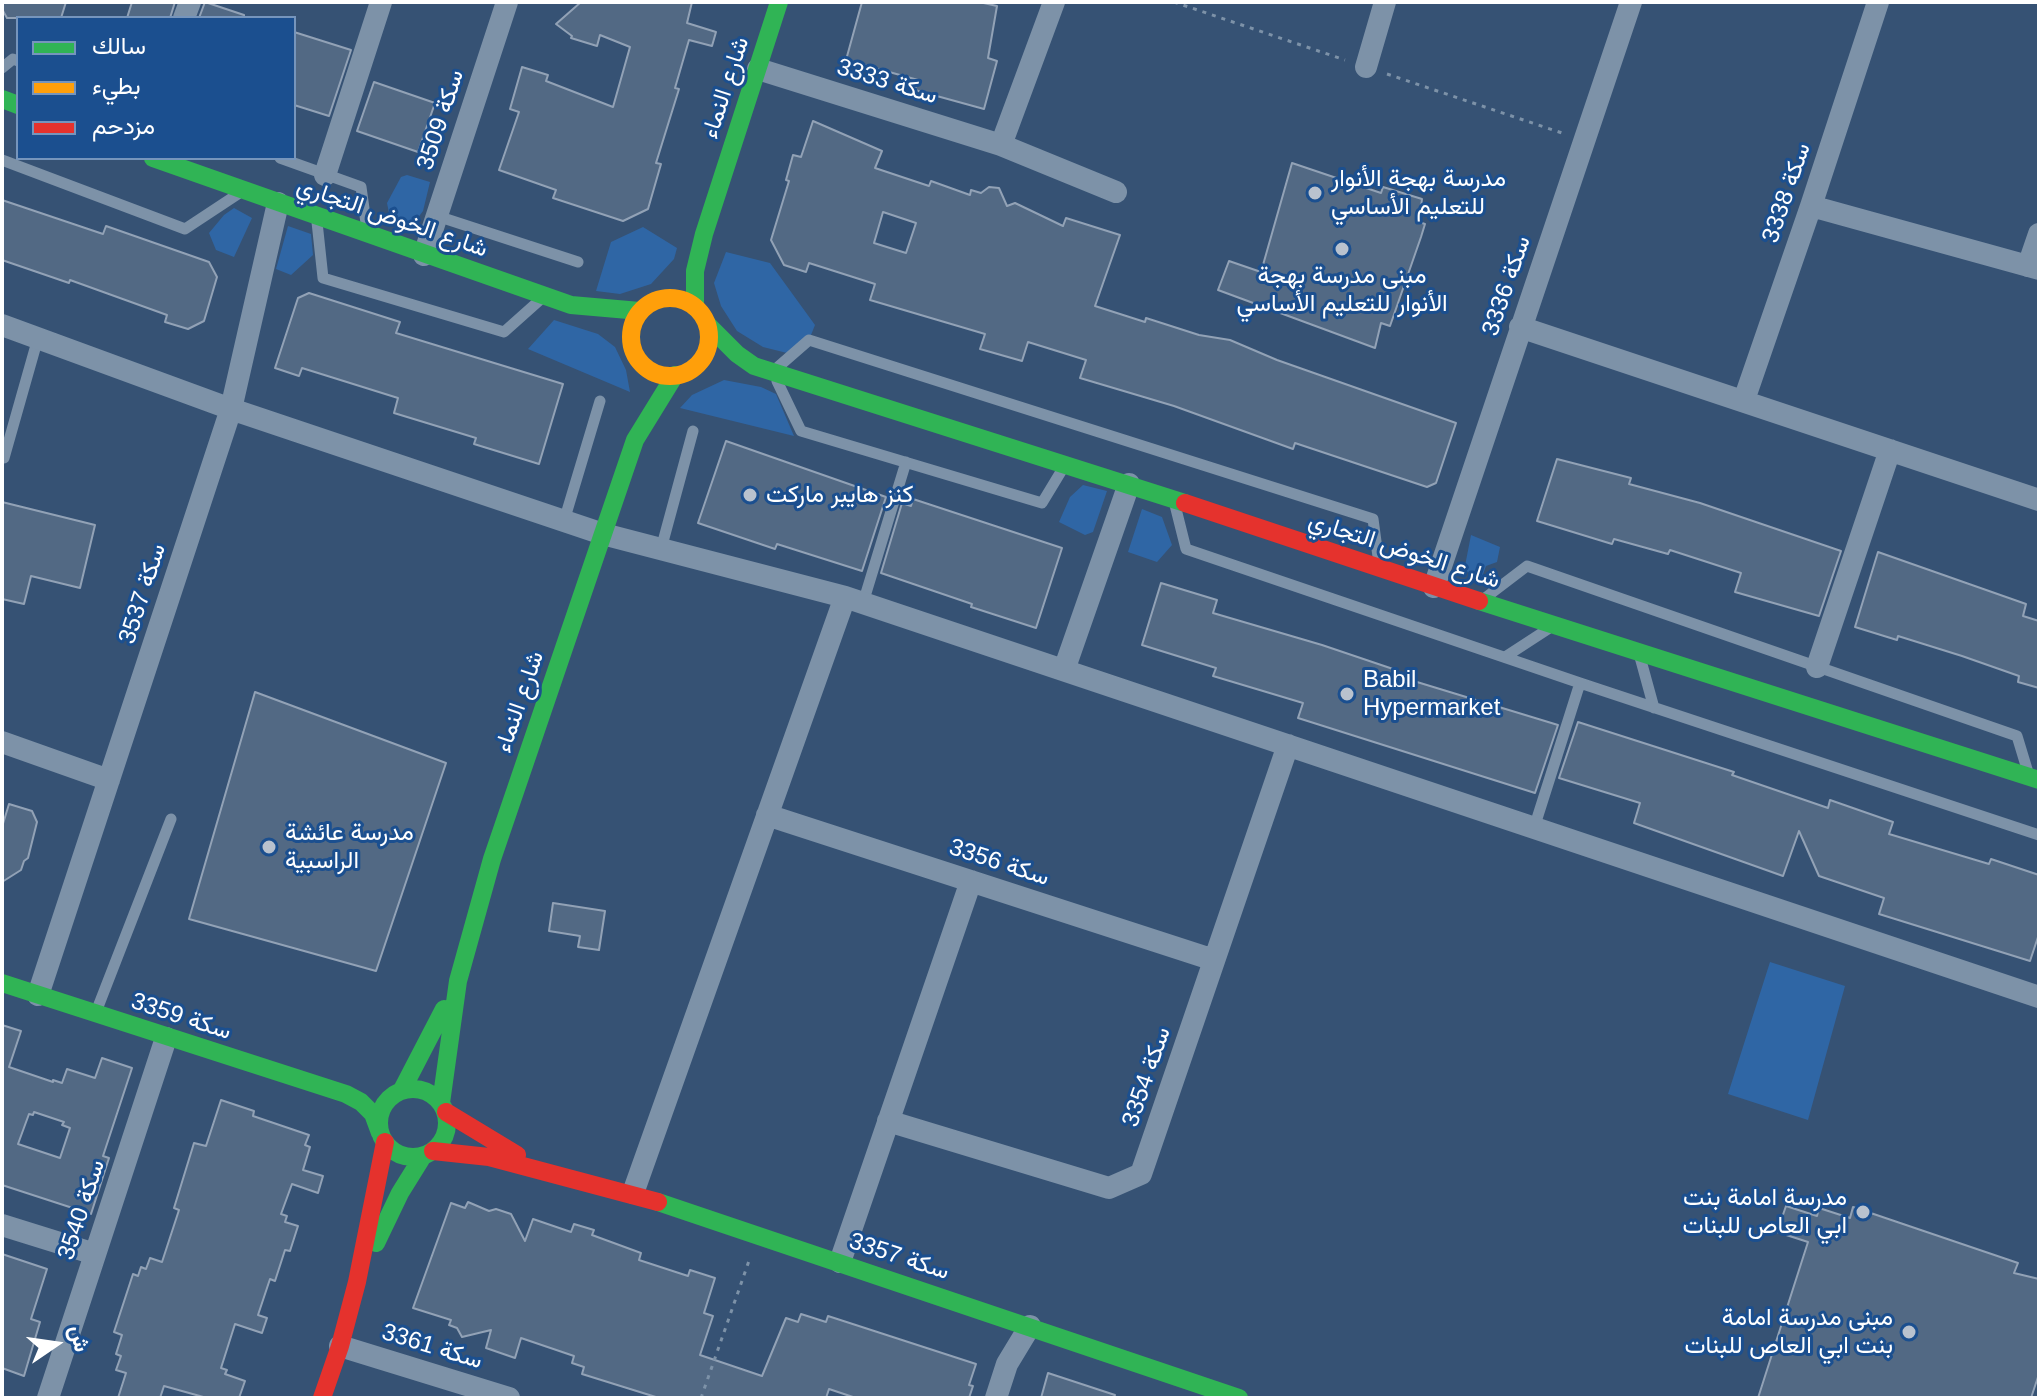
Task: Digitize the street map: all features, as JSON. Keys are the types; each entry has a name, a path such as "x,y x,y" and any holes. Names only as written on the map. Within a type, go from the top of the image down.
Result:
{"street":[{"path":"325,175 381,2"},
{"name":"سكة 3509","path":"424,255 507,2"},
{"name":"شارع النماء","path":"695,307 695,271 704,234 779,2"},
{"path":"1001,145 1054,2"},
{"path":"1366,67 1385,2"},
{"name":"سكة 3336","path":"1434,587 1631,2"},
{"name":"سكة 3338","path":"1744,400 1878,2"},
{"name":"سكة 3333","path":"758,69 1001,145 1116,192"},
{"name":"شارع الخوض التجاري","path":"158,160 571,305 640,311"},
{"name":"سكة 3537","path":"38,995 231,409 278,203"},
{"path":"1811,206 2033,268 2039,234"},
{"name":"شارع النماء","path":"661,299 684,271 704,234"},
{"path":"673,298 695,307 708,325 706,353 682,373 662,375 649,370 636,353 634,321 640,311 650,303 673,298"},
{"name":"شارع الخوض التجاري","path":"571,305 636,353"},
{"path":"2,325 231,409 603,534 854,600 2039,997"},
{"name":"شارع الخوض التجاري","path":"708,325 729,348 754,366 1129,484 1434,587 2034,779"},
{"path":"1520,327 2039,500"},
{"name":"شارع النماء","path":"443,1108 458,981 492,859 635,440 641,388 636,353"},
{"name":"شارع الخوض التجاري","path":"682,373 754,366"},
{"name":"شارع النماء","path":"635,440 682,373"},
{"path":"1817,667 1890,450"},
{"path":"1064,670 1129,484"},
{"path":"633,1193 767,815 854,600"},
{"path":"2,742 109,780"},
{"name":"سكة 3354","path":"888,1121 1109,1188 1141,1174 1288,745"},
{"name":"سكة 3356","path":"767,815 1214,960"},
{"path":"840,1262 971,881"},
{"name":"شارع النماء","path":"398,1093 458,981"},
{"name":"سكة 3359","path":"2,983 346,1094 361,1102 373,1114 383,1138"},
{"name":"سكة 3540","path":"48,1398 166,1038"},
{"path":"322,1398 357,1282 383,1138 381,1112 398,1093 423,1090 443,1108 445,1134 400,1193 357,1282"},
{"name":"سكة 3359","path":"346,1094 398,1093"},
{"name":"سكة 3357","path":"443,1108 460,1123 541,1168"},
{"path":"383,1138 401,1155 428,1154"},
{"name":"سكة 3357","path":"428,1154 489,1157 633,1193 1239,1398"},
{"path":"2,1225 95,1254"},
{"path":"996,1398 1007,1364 1030,1326"},
{"name":"سكة 3361","path":"340,1346 509,1398"}],"lane":[{"path":"2,160 185,229 242,191"},
{"path":"285,160 361,187 367,235"},
{"path":"437,216 578,262"},
{"path":"317,217 323,278 504,332 543,296"},
{"path":"4,458 38,338"},
{"path":"1066,464 1042,503 801,431 773,372 809,340 1373,519 1380,568"},
{"path":"564,521 600,401"},
{"path":"661,549 693,431"},
{"path":"854,600 906,462"},
{"path":"1174,501 1186,549 2039,835"},
{"path":"1480,601 1527,566 2017,736 2034,779"},
{"path":"1505,657 1554,625"},
{"path":"1639,652 1654,708"},
{"path":"1534,828 1580,683"},
{"path":"95,1014 171,819"}],"path":[{"path":"701,1398 758,1235"}],"shaded area":[{"path":"407,175 430,182 423,211 414,223 390,218 387,203 401,177"},
{"path":"234,208 252,218 234,257 216,250 209,233"},
{"path":"288,226 311,234 313,255 291,275 276,269"},
{"path":"643,227 677,248 674,259 651,284 620,294 596,291 611,242"},
{"path":"726,252 770,263 815,325 809,340 787,353 763,347 737,331 721,306 714,283"},
{"path":"554,320 598,334 615,347 626,370 630,392 528,349"},
{"path":"724,380 761,387 776,394 794,436 680,408 692,395"},
{"path":"1083,485 1107,491 1093,532 1085,535 1059,522 1070,497"},
{"path":"1142,509 1162,517 1172,545 1157,562 1128,552"},
{"path":"1471,535 1500,547 1497,562 1486,566 1482,577 1464,571"},
{"path":"1770,962 1845,986 1808,1120 1728,1094"}],"building":[{"path":"2,2 66,2 62,16 7,18"},
{"path":"132,2 175,2 171,16 128,16"},
{"path":"205,2 244,15 244,16 200,16"},
{"path":"581,2 692,2 687,23 716,32 712,46 689,40 675,88 679,89 656,163 661,164 648,209 623,221 553,198 556,190 499,170 519,112 510,109 522,67 548,75 546,81 613,107 630,47 600,35 597,46 571,38 556,24"},
{"path":"862,2 979,2 997,6 988,58 997,61 984,109 915,90 918,80 846,60"},
{"path":"296,33 351,50 329,116 296,106"},
{"path":"374,82 435,103 418,152 357,131"},
{"path":"813,121 882,151 875,168 929,186 931,181 970,195 971,190 981,193 989,187 999,188 1007,206 1015,203 1063,226 1066,218 1120,235 1095,306 1145,322 1146,318 1199,335 1230,340 1277,360 1456,423 1436,483 1427,487 1295,443 1293,449 1174,406 1080,378 1086,360 1028,342 1022,361 980,349 985,334 870,300 875,284 809,263 806,272 784,265 771,240 789,181 786,180 793,155 801,157","holes":["883,212 916,223 906,253 874,243"]},
{"name":"مبنى مدرسة بهجة الأنوار للتعليم الأساسي","path":"1292,163 1381,193 1383,187 1422,199 1419,222 1425,224 1421,237 1390,326 1381,323 1375,348 1218,290 1229,261 1261,272"},
{"path":"2,200 103,234 106,226 209,262 217,277 204,321 188,329 165,322 167,315 70,280 69,283 2,260"},
{"path":"309,293 400,322 396,333 563,384 539,464 474,444 476,438 394,413 398,398 302,368 299,376 275,368 298,298"},
{"path":"726,441 886,497 862,571 777,544 775,549 698,523"},
{"path":"1557,459 1631,478 1629,484 1700,503 1841,551 1819,616 1735,592 1741,573 1670,550 1668,554 1614,539 1612,544 1537,521"},
{"path":"913,499 1062,548 1036,628 881,573 902,503 911,506"},
{"path":"2,502 95,525 80,588 31,576 24,604 2,599"},
{"path":"1878,552 2026,604 2023,616 2039,621 2039,688 2018,682 2019,676 1962,656 1898,636 1897,640 1855,627"},
{"path":"1161,583 1217,600 1213,613 1322,645 1396,670 1394,675 1558,725 1535,793 1298,718 1303,703 1213,676 1216,668 1142,645"},
{"path":"255,692 446,763 376,971 189,919"},
{"path":"1578,722 1734,772 1732,775 1828,808 1830,800 1893,822 1889,834 1989,864 1991,859 2039,875 2039,934 2030,961 1879,914 1884,898 1819,876 1799,831 1783,876 1634,823 1640,803 1559,778"},
{"path":"9,804 32,811 37,822 28,858 21,870 2,882 2,827"},
{"path":"553,903 605,911 599,950 578,947 580,936 549,931"},
{"path":"2,1025 21,1031 9,1067 53,1082 62,1083 67,1069 95,1078 102,1058 132,1068 103,1156 109,1158 91,1214 2,1185","holes":["34,1112 64,1122 62,1125 70,1128 60,1158 18,1144 29,1114 33,1115"]},
{"path":"221,1100 254,1111 253,1116 309,1135 305,1145 310,1147 303,1170 323,1176 318,1193 292,1184 281,1214 287,1216 285,1222 298,1226 290,1251 285,1250 275,1281 270,1279 258,1315 267,1318 262,1333 235,1324 221,1368 227,1370 225,1374 245,1381 239,1398 207,1398 164,1386 160,1398 118,1398 126,1373 116,1370 121,1356 116,1354 122,1335 114,1332 133,1274 138,1276 141,1267 146,1269 150,1258 162,1262 179,1210 174,1208 194,1143 206,1146"},
{"path":"468,1202 489,1211 496,1209 511,1214 525,1241 533,1219 571,1232 574,1224 594,1230 592,1235 641,1253 639,1260 688,1276 690,1270 715,1278 704,1313 713,1316 700,1355 762,1376 786,1318 798,1322 801,1314 826,1322 828,1316 976,1364 969,1385 973,1386 969,1398 856,1398 829,1389 826,1398 659,1398 582,1374 584,1367 572,1363 574,1356 521,1338 515,1358 486,1348 491,1330 462,1337 457,1328 449,1325 451,1320 413,1308 451,1203 465,1208"},
{"name":"مبنى مدرسة امامة بنت ابي العاص للبنات","path":"1786,1206 1817,1216 1819,1208 1850,1218 1853,1207 2018,1263 2014,1273 2039,1279 2039,1374 2031,1398 1758,1398 1808,1242 1777,1232"},
{"path":"2,1254 47,1269 31,1319 40,1322 24,1376 2,1368"},
{"path":"1048,1373 1115,1395 1114,1398 1041,1398"}],"traffic: fast":[{"path":"695,307 695,271 704,234 779,2"},
{"path":"2,99 16,104"},
{"path":"159,160 571,305 640,311"},
{"path":"708,325 754,366 1185,503"},
{"path":"441,1103 458,981 492,859 635,440 675,375"},
{"path":"1479,601 2039,780"},
{"path":"2,983 346,1094 361,1102 373,1114 380,1133"},
{"path":"402,1090 444,1009"},
{"path":"413,1089 437,1099 447,1123 437,1147 413,1157 389,1147 379,1123 389,1099 413,1089"},
{"path":"376,1243 400,1193 423,1156"},
{"path":"658,1202 1239,1398"}],"traffic: slow":[{"path":"670,298 685,301 702,315 709,337 706,352 692,369 670,376 655,373 638,359 631,337 634,322 648,305 670,298"}],"traffic: jam":[{"path":"1185,503 1479,601"},
{"path":"446,1112 517,1155"},
{"path":"322,1398 357,1282 385,1142"},
{"path":"433,1151 489,1157 658,1202"}],"place":[{"name":"مدرسة بهجة الأنوار للتعليم الأساسي","path":"1315,193"},
{"name":"مبنى مدرسة بهجة الأنوار للتعليم الأساسي","path":"1342,249"},
{"name":"كنز هايبر ماركت","path":"750,495"},
{"name":"Babil Hypermarket","path":"1347,694"},
{"name":"مدرسة عائشة الراسبية","path":"269,847"},
{"name":"مدرسة امامة بنت ابي العاص للبنات","path":"1863,1212"},
{"name":"مبنى مدرسة امامة بنت ابي العاص للبنات","path":"1909,1332"}]}
